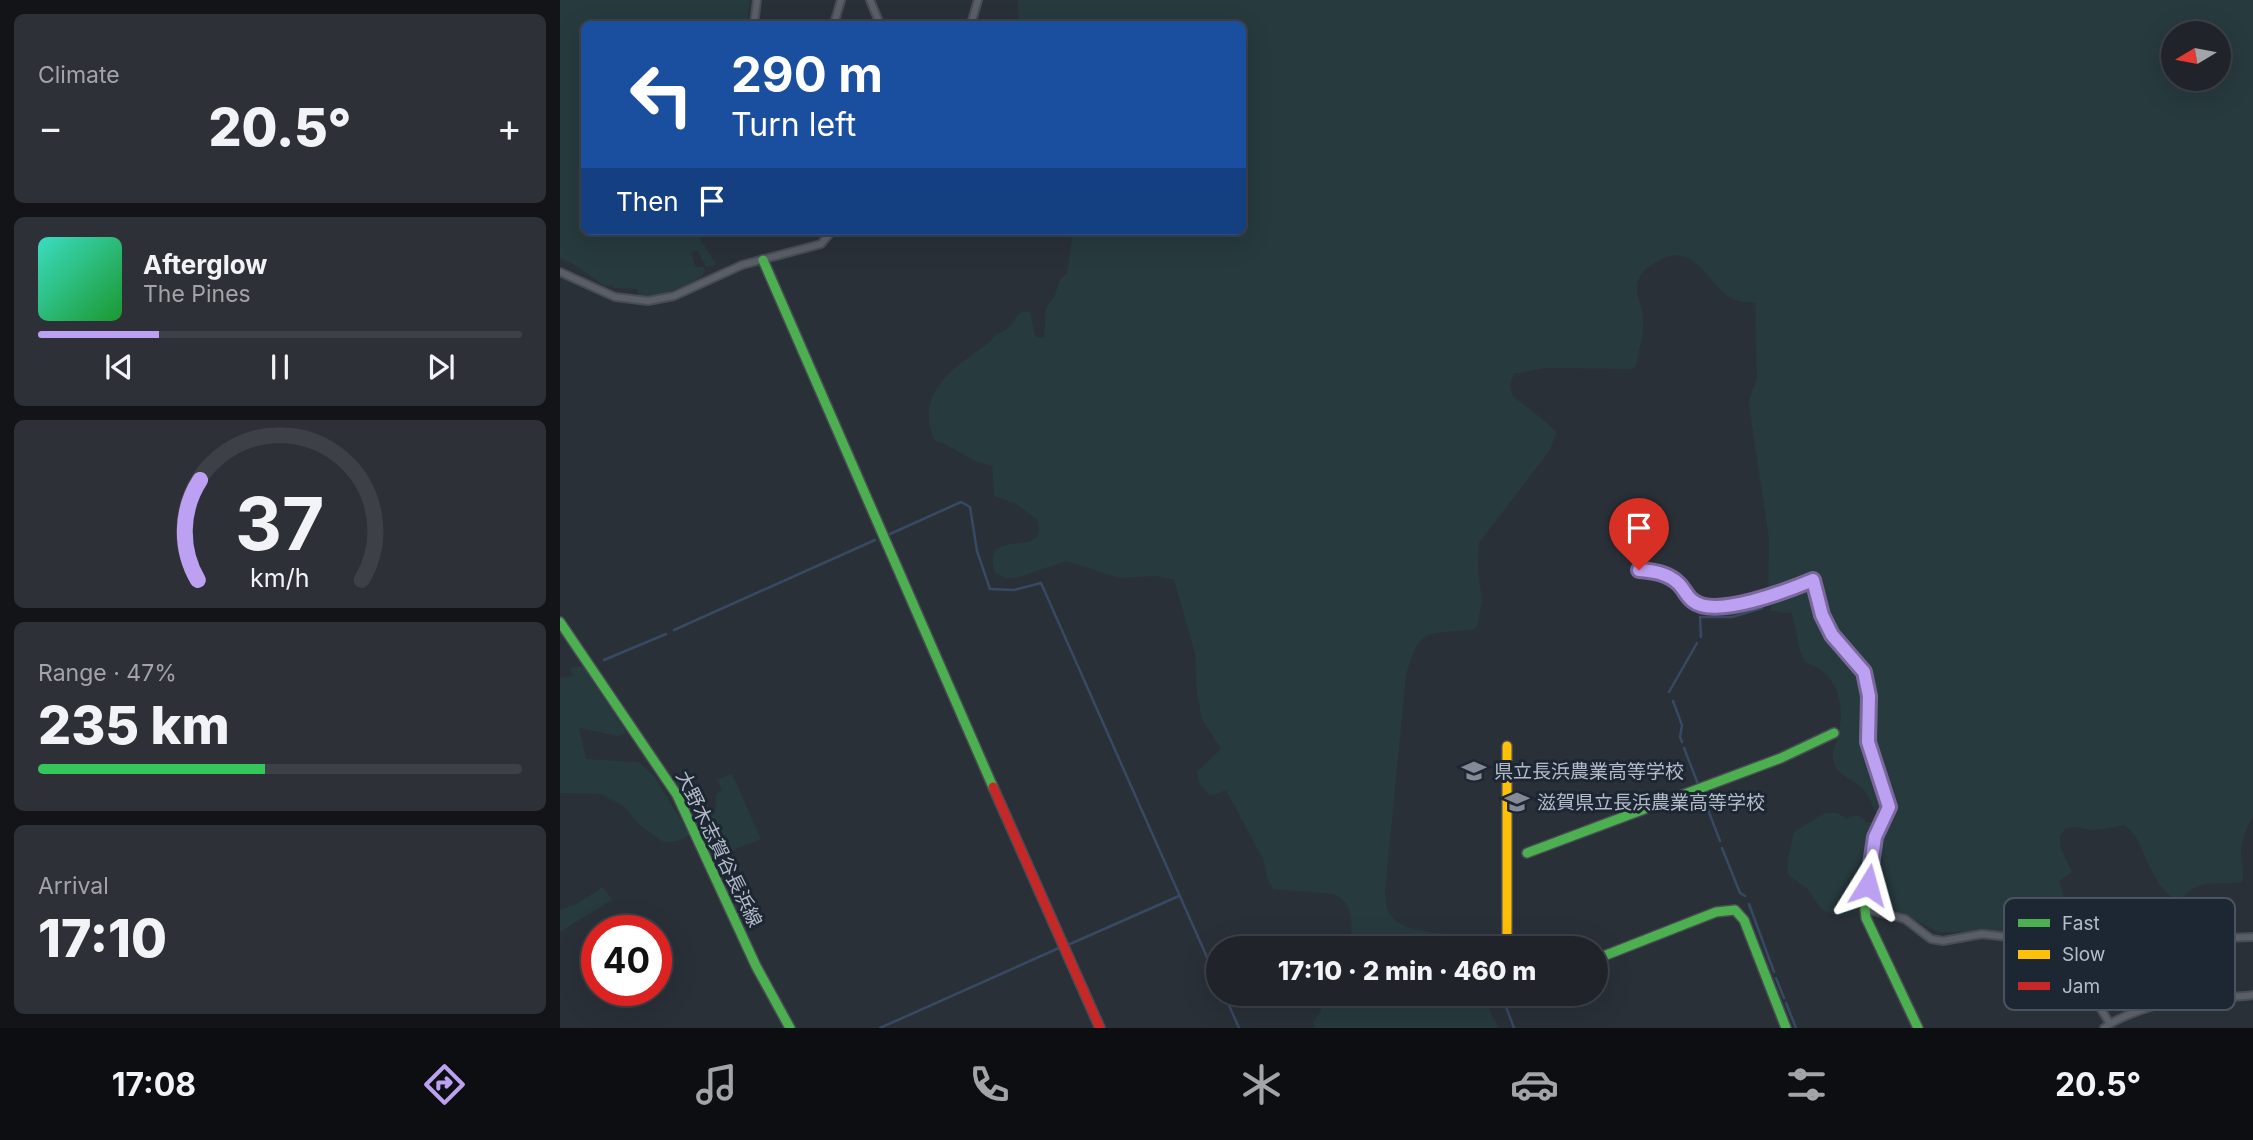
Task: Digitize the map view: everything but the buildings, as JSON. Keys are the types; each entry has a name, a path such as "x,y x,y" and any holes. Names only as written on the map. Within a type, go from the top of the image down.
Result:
{"street":[{"path":"754,21 757,0"},
{"path":"835,21 841,0"},
{"path":"870,0 879,21"},
{"path":"972,21 978,0"},
{"path":"560,272 615,298 648,301 674,296 742,265 821,244 829,235"},
{"path":"763,260 880,532 1100,1028"},
{"path":"1639,570 1658,572 1678,583 1694,602 1706,606 1731,606 1813,580 1822,615 1832,635 1864,672 1869,696 1868,742 1889,807 1875,837 1866,918 1918,1028"},
{"name":"大野木志賀谷長浜線","path":"560,622 677,796 756,966 790,1028"},
{"path":"1527,853 1781,758 1834,733"},
{"path":"1507,746 1507,936"},
{"path":"1865,909 1905,919 1931,939 1943,941 1982,934 2004,936"},
{"path":"1608,954 1716,912 1735,910 1744,919 1786,1028"},
{"path":"2235,937 2253,937"},
{"path":"2235,998 2253,995"},
{"path":"2100,1010 2107,1026 2144,1010"}],"green space":[{"path":"560,0 750,0 747,21 581,21 581,235 698,235 716,265 706,267 697,250 691,252 695,267 703,267 705,271 701,276 666,292 640,297 637,289 605,286 560,258"},
{"path":"1018,0 2253,0 2253,816 2242,844 2242,882 2201,885 2184,898 2174,898 2160,885 2136,837 2124,825 2095,830 2067,828 2060,836 2061,849 2072,872 2059,881 2065,898 2004,898 2004,933 1939,932 1881,907 1838,917 1821,909 1807,888 1791,877 1787,871 1794,832 1825,813 1837,813 1847,819 1858,816 1868,823 1874,822 1877,816 1869,797 1843,775 1834,763 1833,751 1841,721 1836,689 1824,673 1805,662 1792,613 1771,611 1768,586 1769,538 1749,399 1757,380 1755,303 1728,297 1696,263 1679,256 1656,262 1639,278 1637,290 1643,329 1636,365 1632,369 1546,368 1514,374 1510,385 1513,397 1557,432 1550,450 1479,543 1478,569 1482,600 1477,627 1427,636 1416,648 1406,675 1385,892 1387,908 1397,922 1407,927 1457,936 1350,936 1351,918 1341,898 1334,894 1273,889 1267,878 1264,861 1226,790 1214,795 1208,794 1200,784 1197,772 1221,749 1202,719 1197,692 1195,653 1174,580 1156,576 1119,578 1066,561 1016,578 1006,578 995,573 995,552 1000,547 1032,540 1039,532 1037,519 1016,504 994,496 992,466 934,440 929,422 930,407 942,382 965,360 1008,328 1023,312 1027,311 1031,315 1035,336 1044,338 1046,308 1055,295 1060,280 1067,273 1072,239 1070,235 1246,235 1246,21 1019,21"},
{"path":"583,667 626,732 618,736 579,728 586,759 638,762 655,777 690,835 665,843 638,824 625,807 601,794 560,793 560,678 573,676 570,668"},
{"path":"732,774 761,839 719,856 705,819 716,810 716,794 722,790 717,780"},
{"path":"603,887 612,900 588,915 581,915 581,919 560,932 560,910 576,904"},
{"path":"1320,1006 1490,1006 1499,1028 1314,1028 1314,1021 1321,1011"}],"waterway":[{"path":"890,534 961,502 970,507 977,551 990,589 1014,590 1041,583 1206,955"},
{"path":"674,630 875,540"},
{"path":"1701,637 1700,617 1732,617 1762,608 1766,600"},
{"path":"604,660 666,634"},
{"path":"1669,692 1697,643"},
{"path":"1673,701 1682,725 1682,742"},
{"path":"1684,748 1698,784"},
{"path":"1702,794 1720,841"},
{"path":"1722,848 1740,893 1745,896"},
{"path":"1070,944 1179,896"},
{"path":"1749,904 1774,972"},
{"path":"880,1028 1059,948"},
{"path":"1776,978 1784,998"},
{"path":"1786,1003 1796,1028"},
{"path":"1229,1006 1239,1028"},
{"path":"1506,1007 1514,1028"}],"traffic: fast":[{"path":"763,260 993,787"},
{"path":"1639,571 1669,576 1679,583 1693,601 1705,606 1719,607 1753,601 1813,580 1822,615 1832,635 1864,672 1869,696 1868,742 1889,807 1875,837 1866,918 1918,1028"},
{"path":"560,622 677,795 756,966 790,1028"},
{"path":"1527,853 1781,758 1834,733"},
{"path":"1608,954 1716,912 1735,910 1744,920 1786,1028"}],"traffic: slow":[{"path":"1507,746 1507,936"}],"traffic: jam":[{"path":"993,787 1100,1028"}],"place":[{"name":"県立長浜農業高等学校","path":"1474,771"},
{"name":"滋賀県立長浜農業高等学校","path":"1517,802"}],"route":[{"path":"1639,570 1658,572 1678,583 1694,602 1706,606 1731,606 1813,580 1822,615 1832,635 1864,672 1869,696 1868,742 1889,807 1875,837 1868,885"}]}
